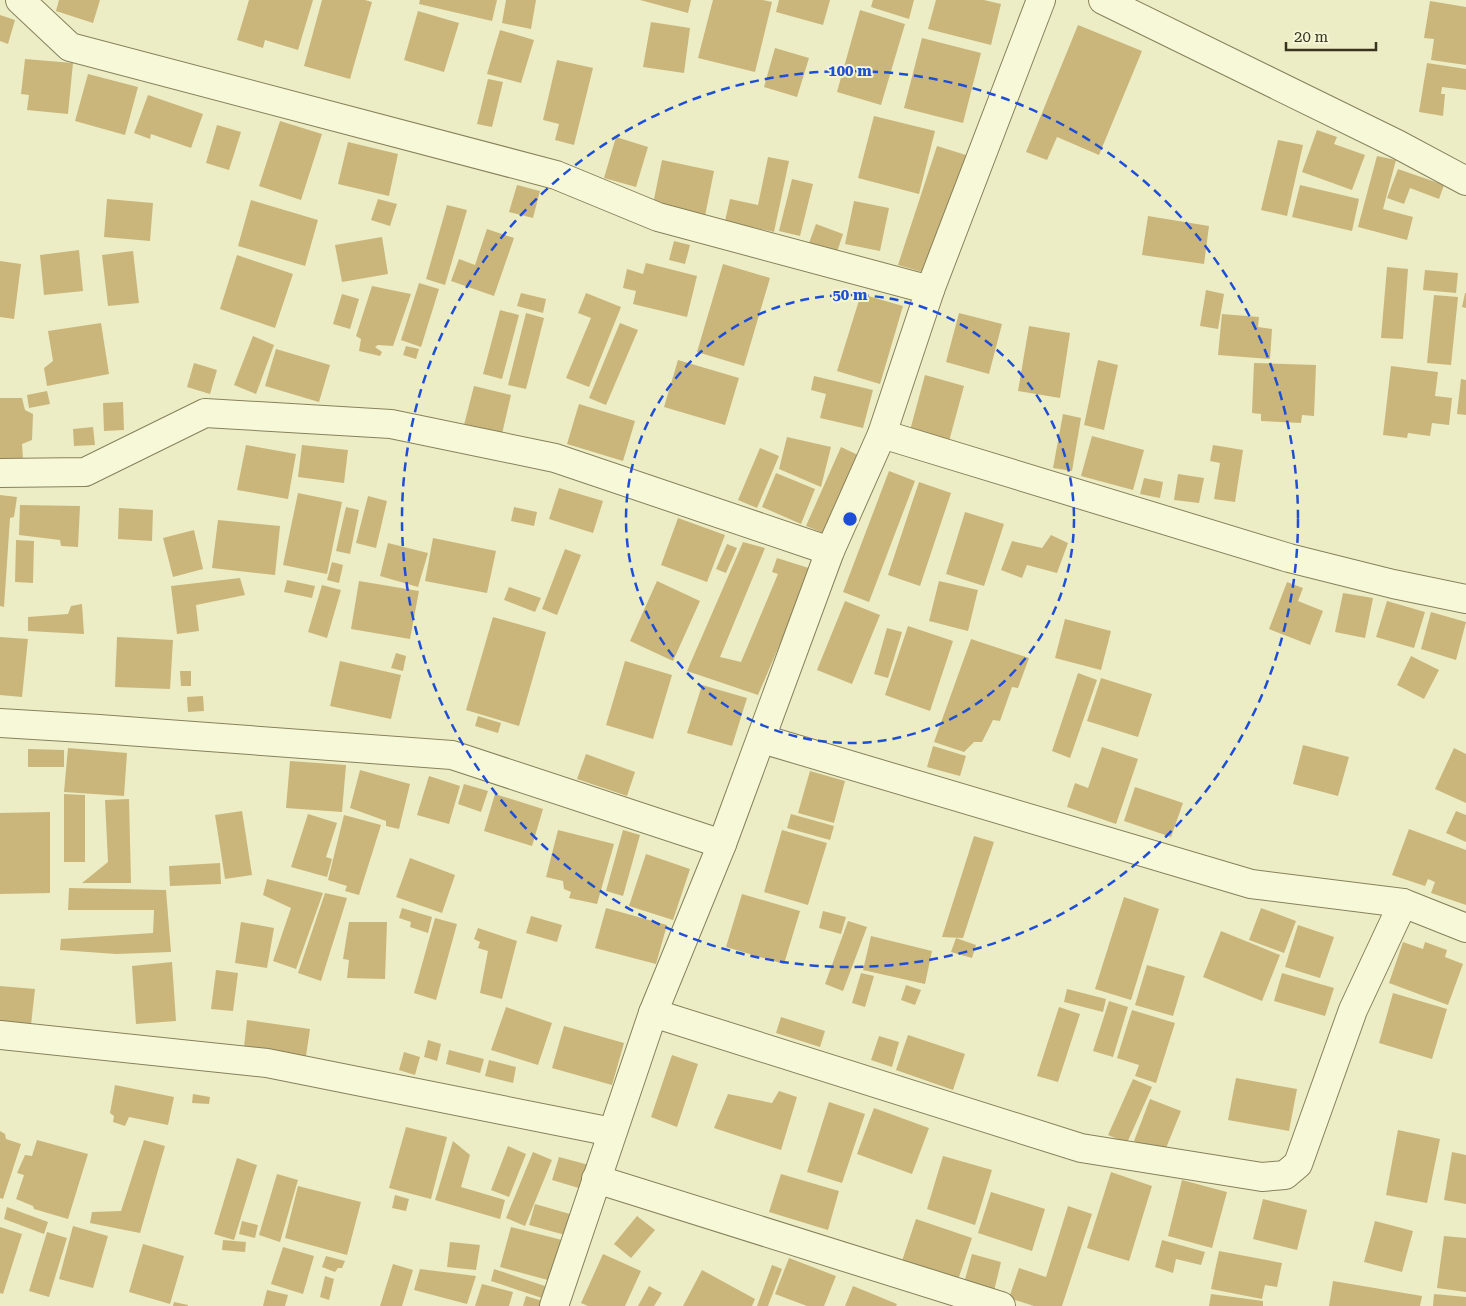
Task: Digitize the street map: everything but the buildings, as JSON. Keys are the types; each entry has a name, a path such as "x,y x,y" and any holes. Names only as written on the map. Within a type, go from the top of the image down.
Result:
{"street":[{"path":"20,0 70,47 556,175 658,217 930,290"},
{"path":"554,1306 653,1013 722,844 830,551 882,434 930,290 1041,0"},
{"path":"1104,0 1397,144 1466,181"},
{"path":"0,473 85,472 205,413 391,424 555,458 830,551"},
{"path":"882,434 1289,558 1393,584 1466,599"},
{"path":"0,723 109,729 452,755 722,844"},
{"path":"762,739 1251,884 1403,903 1466,928"},
{"path":"653,1013 1081,1148 1262,1177 1285,1175 1298,1164 1353,1010 1403,903"},
{"path":"0,1035 267,1063 612,1132"},
{"path":"596,1179 1002,1306"}]}
